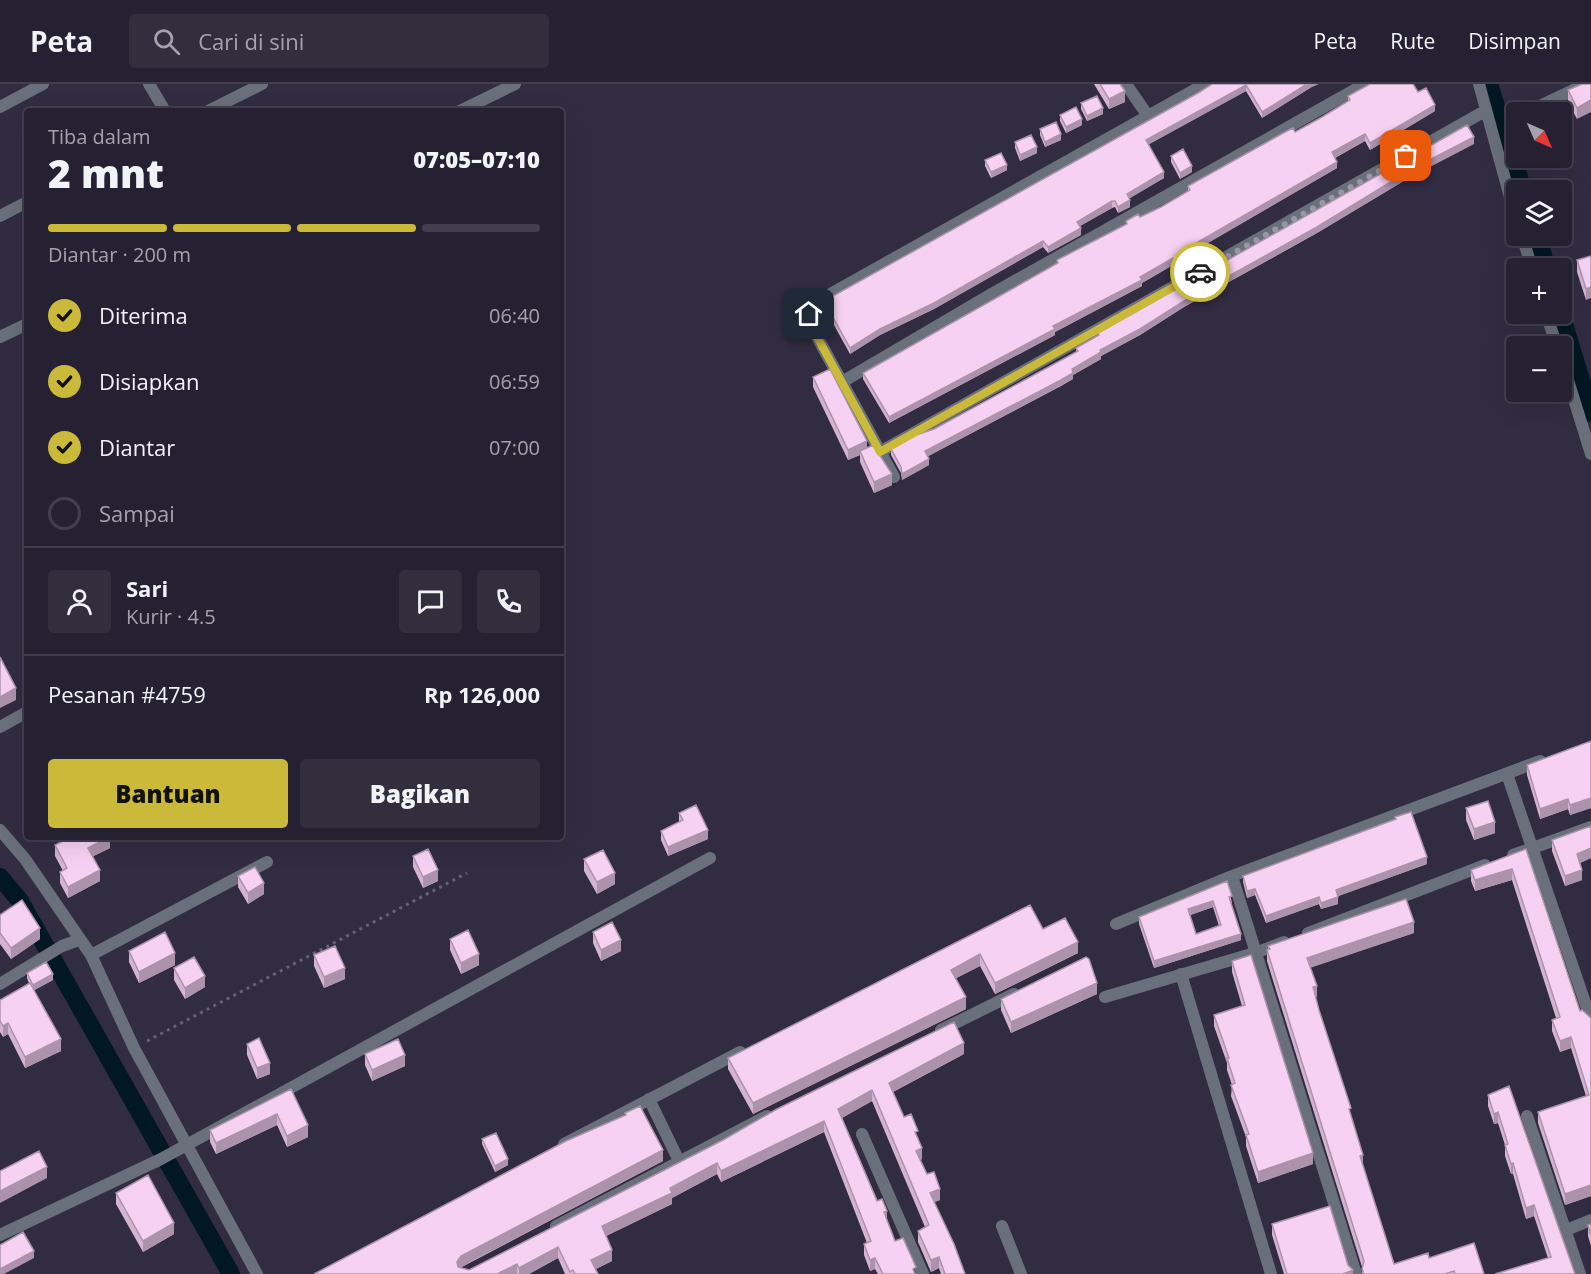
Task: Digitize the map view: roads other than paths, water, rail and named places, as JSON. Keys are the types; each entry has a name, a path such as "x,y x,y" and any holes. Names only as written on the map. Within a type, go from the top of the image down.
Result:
{"street":[{"path":"149,84 163,108"},
{"path":"214,108 262,84"},
{"path":"466,108 515,84"},
{"path":"1126,84 1148,116"},
{"path":"894,477 810,324 809,314 813,304 1205,84"},
{"path":"842,382 990,295 1365,84"},
{"path":"1479,84 1506,184"},
{"path":"1548,102 1586,84"},
{"path":"0,107 35,86"},
{"path":"880,452 1485,111"},
{"path":"0,216 24,204"},
{"path":"0,337 24,325"},
{"path":"1572,393 1591,454"},
{"path":"0,727 24,714"},
{"path":"1116,924 1232,876 1549,758"},
{"path":"1507,774 1591,1020"},
{"path":"1105,997 1255,953 1532,847 1591,827"},
{"path":"0,830 25,859 91,955 134,1048 257,1274"},
{"path":"0,1235 161,1159 710,858"},
{"path":"91,955 267,862"},
{"path":"1232,876 1356,1274"},
{"path":"0,984 62,946 79,940"},
{"path":"1181,974 1271,1274"},
{"path":"933,1034 1028,987"},
{"path":"556,1148 754,1046"},
{"path":"648,1099 679,1161"},
{"path":"546,1231 779,1110"},
{"path":"1527,1116 1580,1274"},
{"path":"862,1134 923,1274"},
{"path":"1566,1230 1591,1220"},
{"path":"1002,1226 1021,1274"}],"waterway":[{"path":"1489,84 1520,180"},
{"path":"1540,246 1544,258"},
{"path":"1564,324 1591,413"},
{"path":"0,877 20,901 231,1274"}]}
